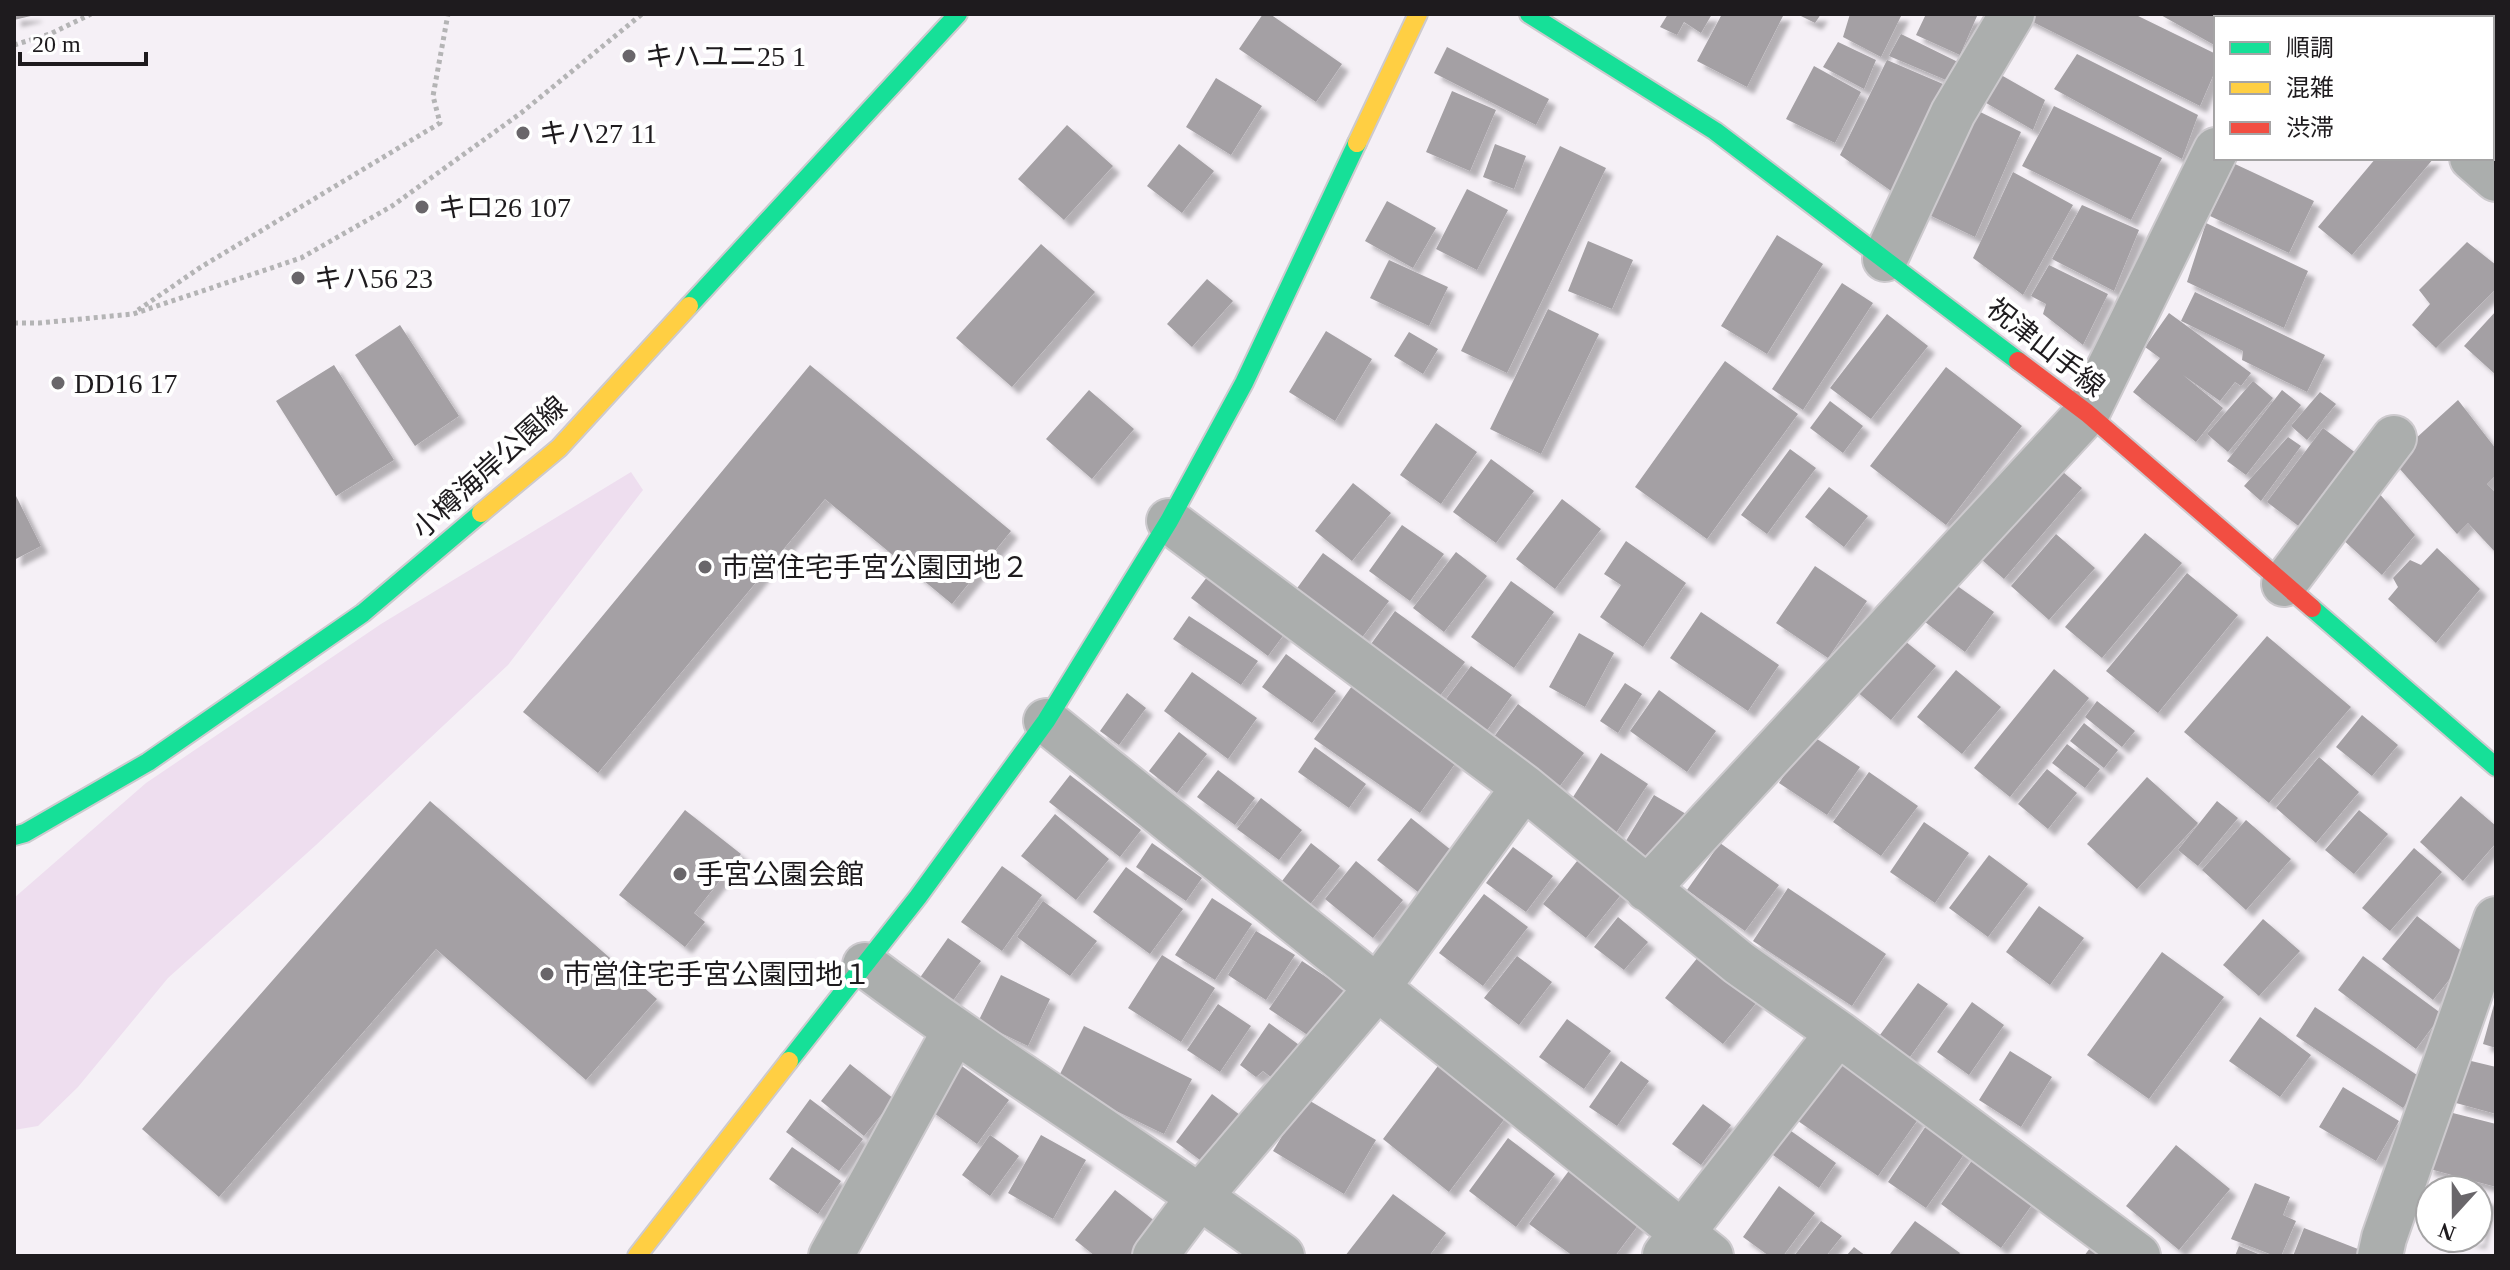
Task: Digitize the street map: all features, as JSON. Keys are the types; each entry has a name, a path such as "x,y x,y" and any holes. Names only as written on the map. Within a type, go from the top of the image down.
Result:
{"street":[{"name":"小樽海岸公園線","path":"14,836 25,833 148,762 363,613 559,448 958,14"},
{"path":"637,1256 986,807 1046,721 1169,521 1244,383 1418,14"},
{"name":"祝津山手線","path":"1529,14 1715,131 2087,413 2496,767"},
{"path":"1885,259 1953,113 2012,14"},
{"path":"1647,889 2087,413 2214,154"},
{"path":"2474,160 2496,179"},
{"path":"2284,584 2394,438"},
{"path":"1169,521 1524,787 1739,963 2138,1256"},
{"path":"1046,721 1377,988 1686,1248 1838,1033"},
{"path":"1155,1256 1200,1196 1377,988 1524,787"},
{"path":"2380,1256 2496,919"},
{"path":"865,965 954,1032 1200,1196 1282,1256"},
{"path":"831,1256 954,1032"}],"path":[{"path":"14,45 50,34 91,14"},
{"path":"133,314 201,267 440,123 433,96 448,14"},
{"path":"14,323 133,314 301,258 392,206 521,113 642,14"}],"shaded area":[{"path":"631,472 643,490 508,665 168,978 78,1087 38,1126 14,1130 14,898 146,783 381,624"}],"building":[{"path":"14,14 35,14 35,15 14,20"},
{"path":"1263,14 1270,14 1342,64 1316,102 1239,49"},
{"path":"1668,14 1712,14 1701,33 1684,22 1677,35 1660,27"},
{"path":"1722,14 1784,14 1747,87 1697,61"},
{"path":"1797,14 1821,14 1815,23"},
{"path":"1850,14 1902,14 1881,57 1843,37"},
{"path":"1926,14 1977,16 1960,55 1916,35"},
{"path":"2017,14 2134,14 2214,53 2214,74 2200,106"},
{"path":"2159,14 2248,14 2214,16 2214,45"},
{"path":"1901,34 1960,63 1953,83 1889,56"},
{"path":"1838,42 1876,60 1864,89 1823,67"},
{"path":"1447,47 1549,99 1536,125 1434,73"},
{"path":"2077,54 2198,115 2182,159 2054,89"},
{"path":"1887,60 1950,87 1904,200 1840,155"},
{"path":"1814,66 1861,92 1835,143 1786,119"},
{"path":"1994,71 2045,100 2033,130 1981,100"},
{"path":"1216,78 1262,106 1231,155 1186,127"},
{"path":"1452,91 1496,110 1470,171 1426,152"},
{"path":"2054,106 2162,158 2131,220 2022,166"},
{"path":"1970,107 2021,132 1975,237 1921,211"},
{"path":"1067,125 1113,166 1064,220 1018,179"},
{"path":"1179,144 1214,171 1182,213 1147,186"},
{"path":"1495,144 1526,156 1514,189 1483,177"},
{"path":"1560,146 1606,168 1507,373 1461,351"},
{"path":"2374,160 2432,160 2352,255 2318,227"},
{"path":"2235,164 2314,201 2289,253 2210,216"},
{"path":"2013,172 2073,205 2023,295 1973,258"},
{"path":"1467,189 1508,210 1477,270 1436,249"},
{"path":"1387,201 1436,228 1413,268 1365,241"},
{"path":"2082,205 2139,230 2114,291 2052,259"},
{"path":"2206,223 2308,271 2284,328 2187,282"},
{"path":"1777,235 1823,264 1767,354 1721,326"},
{"path":"1588,241 1633,260 1612,309 1568,291"},
{"path":"2467,242 2496,265 2496,289 2436,348 2412,325 2430,304 2419,290"},
{"path":"1041,244 1095,292 1012,387 956,338"},
{"path":"1389,260 1448,287 1429,326 1370,298"},
{"path":"2049,265 2108,294 2083,345 2043,314 2046,304 2031,296"},
{"path":"1207,279 1233,301 1192,347 1167,324"},
{"path":"1842,283 1873,303 1803,410 1772,389"},
{"path":"2195,292 2325,355 2307,392 2242,360 2243,351 2181,321"},
{"path":"1548,309 1599,334 1541,454 1490,429"},
{"path":"2496,311 2496,375 2464,346"},
{"path":"2169,313 2251,373 2241,386 2235,382 2220,401 2183,375 2223,408 2196,442 2133,392 2160,358 2145,347"},
{"path":"1887,314 1928,346 1871,419 1830,388"},
{"path":"400,325 459,416 415,446 355,355"},
{"path":"1326,331 1372,359 1335,421 1289,392"},
{"path":"1409,332 1438,349 1423,374 1394,356"},
{"path":"1725,361 1798,414 1707,539 1635,487"},
{"path":"334,365 394,460 336,496 276,401"},
{"name":"市営住宅手宮公園団地２","path":"810,365 1011,531 952,604 825,499 598,773 523,712"},
{"path":"1946,367 2022,426 1946,525 1870,466"},
{"path":"2253,381 2273,398 2228,452 2207,434"},
{"path":"1089,390 1134,429 1092,479 1046,439"},
{"path":"2282,390 2301,405 2246,475 2227,461"},
{"path":"2320,392 2336,404 2307,440 2291,426"},
{"path":"2458,400 2496,449 2496,475 2487,484 2496,493 2496,553 2468,523 2457,534 2392,460"},
{"path":"1830,401 1863,426 1843,453 1810,428"},
{"path":"1436,423 1477,452 1441,504 1400,475"},
{"path":"2323,428 2361,457 2305,531 2267,502"},
{"path":"2288,437 2301,446 2261,501 2244,486"},
{"path":"1790,449 1816,468 1767,534 1741,515"},
{"path":"1491,459 1534,491 1496,543 1453,512"},
{"path":"2051,462 2082,488 2004,579 1974,553"},
{"path":"1353,483 1391,513 1352,561 1315,531"},
{"path":"1829,487 1868,516 1844,547 1805,517"},
{"path":"14,492 41,546 14,560"},
{"path":"2378,492 2415,535 2382,575 2342,539"},
{"path":"1562,499 1601,529 1555,589 1516,559"},
{"path":"1402,525 1444,554 1410,601 1369,571"},
{"path":"2145,533 2182,563 2102,658 2065,627"},
{"path":"2056,534 2095,568 2049,620 2011,586"},
{"path":"1626,541 1686,583 1643,647 1600,617 1621,585 1604,574"},
{"path":"2437,548 2480,589 2436,643 2388,599 2398,587 2393,578 2410,560 2421,565"},
{"path":"1456,552 1487,576 1444,632 1413,608"},
{"path":"1323,553 1389,601 1358,643 1292,595"},
{"path":"1217,564 1294,621 1268,656 1191,598"},
{"path":"1815,566 1867,601 1828,658 1776,623"},
{"path":"2187,573 2238,615 2158,713 2106,671"},
{"path":"1949,580 1994,612 1965,652 1921,619"},
{"path":"1511,581 1554,612 1514,668 1471,637"},
{"path":"1395,611 1465,662 1436,701 1366,651"},
{"path":"1701,612 1779,665 1748,711 1670,658"},
{"path":"1189,616 1258,661 1241,685 1173,639"},
{"path":"1579,633 1614,653 1585,707 1549,687"},
{"path":"1895,633 1936,666 1891,720 1850,686"},
{"path":"2267,636 2351,707 2269,803 2184,732"},
{"path":"1286,654 1336,691 1312,723 1262,687"},
{"path":"1471,666 1512,695 1483,736 1441,706"},
{"path":"2054,669 2089,698 2010,797 1974,768"},
{"path":"1956,670 2001,707 1962,754 1917,717"},
{"path":"1192,672 1257,718 1228,759 1164,711"},
{"path":"1625,683 1642,694 1618,733 1600,721"},
{"path":"1352,686 1457,761 1420,813 1314,739"},
{"path":"1659,690 1716,731 1687,772 1630,731"},
{"path":"1127,693 1146,708 1119,745 1100,731"},
{"path":"2097,701 2135,731 2122,747 2085,717"},
{"path":"1518,704 1584,753 1554,794 1488,745"},
{"path":"2362,715 2398,745 2372,776 2336,747"},
{"path":"2084,723 2118,750 2104,768 2070,741"},
{"path":"1179,732 1207,754 1177,793 1149,771"},
{"path":"1811,735 1860,767 1827,815 1779,783"},
{"path":"2067,744 2100,769 2085,788 2052,763"},
{"path":"1315,747 1366,784 1349,808 1298,772"},
{"path":"1601,753 1648,784 1614,836 1568,805"},
{"path":"2319,757 2359,792 2316,843 2276,808"},
{"path":"2047,769 2077,793 2048,829 2018,804"},
{"path":"1218,770 1255,798 1235,825 1197,797"},
{"path":"1869,772 1918,806 1881,856 1833,822"},
{"path":"1070,775 1141,830 1120,857 1049,802"},
{"path":"2147,777 2198,823 2137,889 2087,844"},
{"path":"1654,795 1686,814 1656,863 1624,844"},
{"path":"2461,796 2496,826 2496,843 2463,881 2420,842"},
{"path":"1261,798 1302,830 1279,860 1237,829"},
{"name":"市営住宅手宮公園団地１","path":"430,801 657,999 586,1080 436,949 219,1197 142,1129"},
{"path":"2217,801 2238,818 2198,866 2178,850"},
{"name":"手宮公園会館","path":"685,810 741,854 694,913 705,922 685,947 619,895"},
{"path":"2359,810 2388,834 2354,874 2325,850"},
{"path":"1055,814 1109,859 1076,900 1021,856"},
{"path":"1411,818 1451,850 1418,892 1377,860"},
{"path":"2246,820 2291,859 2246,910 2202,870"},
{"path":"1924,822 1969,853 1935,903 1890,872"},
{"path":"1152,843 1202,878 1186,901 1136,867"},
{"path":"1311,843 1340,866 1308,907 1279,885"},
{"path":"1720,843 1779,885 1745,931 1687,890"},
{"path":"1513,847 1553,876 1526,912 1486,883"},
{"path":"2414,848 2442,872 2390,931 2362,908"},
{"path":"1585,851 1628,886 1586,938 1543,904"},
{"path":"1989,855 2028,884 1988,937 1949,908"},
{"path":"1356,861 1403,900 1373,938 1325,899"},
{"path":"1002,866 1042,895 1002,951 961,922"},
{"path":"1126,867 1183,909 1150,954 1093,912"},
{"path":"1788,888 1886,954 1852,1006 1753,941"},
{"path":"1484,894 1528,927 1483,986 1439,953"},
{"path":"1212,898 1252,924 1215,980 1175,955"},
{"path":"1043,901 1097,941 1070,976 1017,937"},
{"path":"2039,906 2084,938 2050,985 2006,952"},
{"path":"2417,916 2468,956 2433,1000 2382,959"},
{"path":"1618,917 1648,942 1624,970 1594,947"},
{"path":"2263,919 2300,951 2259,996 2223,965"},
{"path":"1256,931 1295,955 1266,1000 1228,975"},
{"path":"948,938 981,961 952,1002 919,979"},
{"path":"1703,951 1761,997 1723,1044 1665,998"},
{"path":"2162,952 2224,997 2149,1099 2087,1055"},
{"path":"1162,955 1215,988 1181,1042 1128,1008"},
{"path":"1517,956 1552,982 1519,1025 1484,998"},
{"path":"2363,956 2442,1014 2416,1049 2338,990"},
{"path":"1302,961 1349,992 1315,1040 1269,1009"},
{"path":"1001,975 1050,999 1028,1046 978,1022"},
{"path":"1918,983 1948,1004 1907,1061 1877,1039"},
{"path":"1972,1002 2004,1025 1969,1075 1937,1052"},
{"path":"2496,1002 2496,1048 2483,1044"},
{"path":"1218,1004 1251,1026 1220,1072 1187,1050"},
{"path":"2315,1007 2423,1079 2403,1108 2296,1036"},
{"path":"2260,1017 2311,1055 2280,1097 2229,1061"},
{"path":"1567,1019 1611,1051 1584,1089 1539,1057"},
{"path":"1269,1023 1306,1050 1280,1084 1263,1071 1256,1077 1240,1065"},
{"path":"1084,1026 1192,1079 1164,1134 1056,1082"},
{"path":"2010,1051 2052,1077 2021,1127 1979,1100"},
{"path":"1444,1058 1509,1113 1449,1192 1383,1139"},
{"path":"2467,1060 2496,1067 2496,1114 2456,1103"},
{"path":"1621,1061 1649,1081 1617,1126 1589,1107"},
{"path":"1840,1062 1919,1118 1878,1176 1798,1121"},
{"path":"850,1064 894,1099 864,1136 821,1101"},
{"path":"959,1064 1009,1100 977,1144 927,1108"},
{"path":"2343,1087 2399,1121 2376,1161 2319,1127"},
{"path":"1212,1094 1248,1121 1212,1169 1176,1142"},
{"path":"1305,1098 1376,1140 1344,1194 1273,1151"},
{"path":"810,1099 863,1139 839,1171 786,1132"},
{"path":"1703,1104 1731,1125 1701,1165 1672,1144"},
{"path":"2441,1110 2496,1124 2496,1187 2494,1174 2448,1174 2426,1168"},
{"path":"1928,1123 1967,1150 1926,1208 1888,1182"},
{"path":"1784,1126 1836,1163 1819,1188 1766,1150"},
{"path":"990,1135 1019,1156 990,1196 962,1175"},
{"path":"1041,1135 1086,1160 1053,1219 1008,1193"},
{"path":"1508,1138 1555,1174 1516,1227 1469,1191"},
{"path":"2176,1145 2230,1189 2179,1250 2126,1206"},
{"path":"792,1147 841,1181 818,1214 769,1179"},
{"path":"1973,1159 2034,1202 2001,1248 1941,1204"},
{"path":"1574,1164 1645,1216 1615,1256 1573,1256 1529,1224"},
{"path":"2255,1183 2290,1197 2283,1215 2296,1221 2281,1256 2231,1239"},
{"path":"1779,1186 1815,1213 1783,1256 1769,1256 1743,1237"},
{"path":"1115,1190 1156,1222 1130,1256 1095,1256 1075,1240"},
{"path":"1393,1194 1446,1233 1429,1256 1345,1256"},
{"path":"1821,1221 1842,1236 1826,1256 1794,1256"},
{"path":"1915,1221 1960,1253 1958,1256 1890,1254"},
{"path":"2304,1228 2363,1251 2361,1256 2293,1256"},
{"path":"2093,1244 2109,1256 2084,1256"},
{"path":"2239,1246 2263,1256 2235,1256"},
{"path":"1854,1247 1866,1256 1846,1256"}],"traffic: fast":[{"path":"689,306 958,14"},
{"path":"1529,14 1715,131 2018,361"},
{"path":"789,1061 918,897 1046,721 1169,521 1244,383 1357,143"},
{"path":"14,836 25,833 148,762 363,613 481,513"},
{"path":"2312,608 2496,767"}],"traffic: slow":[{"path":"1357,143 1418,14"},
{"path":"481,513 559,448 689,306"},
{"path":"637,1256 789,1061"}],"traffic: jam":[{"path":"2018,361 2087,413 2312,608"}],"place":[{"name":"キハユニ25 1","path":"629,56"},
{"name":"キハ27 11","path":"523,133"},
{"name":"キロ26 107","path":"422,207"},
{"name":"キハ56 23","path":"298,278"},
{"name":"DD16 17","path":"58,383"},
{"name":"市営住宅手宮公園団地２","path":"705,567"},
{"name":"手宮公園会館","path":"680,874"},
{"name":"市営住宅手宮公園団地１","path":"547,974"}]}
